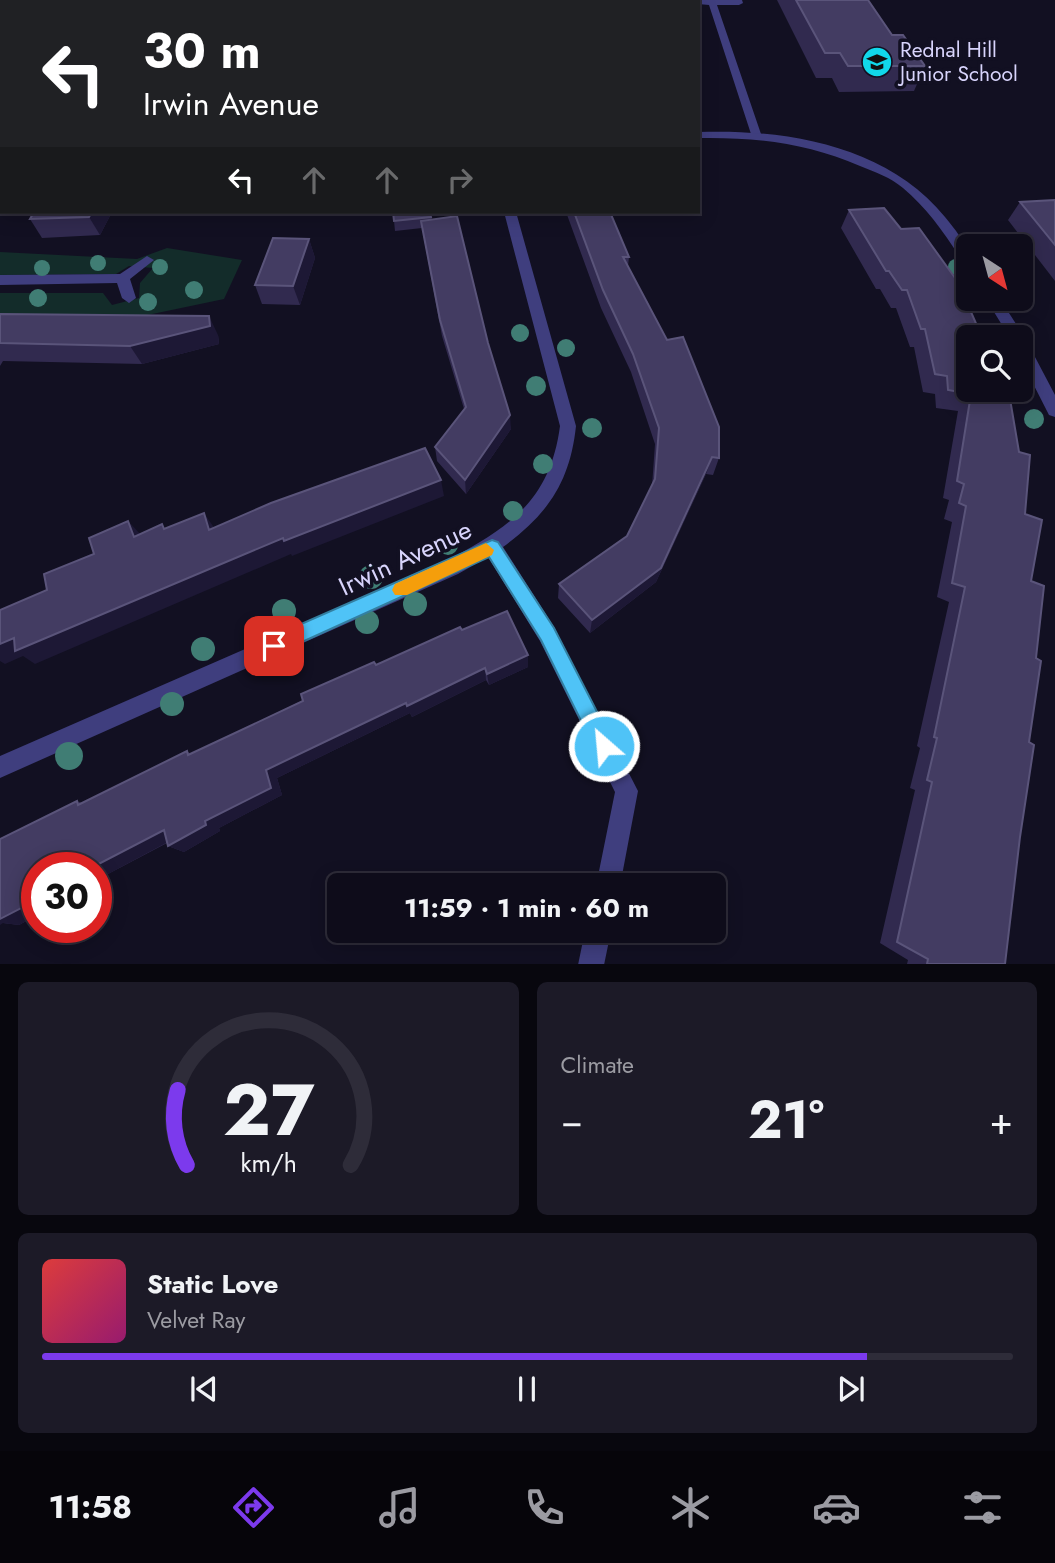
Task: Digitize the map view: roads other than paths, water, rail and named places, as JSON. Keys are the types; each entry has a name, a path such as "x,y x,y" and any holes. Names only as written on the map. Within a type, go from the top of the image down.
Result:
{"street":[{"path":"700,135 756,134 797,138 839,151 906,184 956,244"},
{"name":"Irwin Avenue","path":"0,767 492,547 538,507 561,471 568,447 568,426 511,214"},
{"path":"0,280 123,278 147,260"},
{"path":"123,278 129,298"},
{"path":"1033,368 1055,411"},
{"path":"492,547 547,634 627,791 611,873"},
{"path":"592,964 596,943"}],"lane":[{"path":"700,2 739,3 738,0"},
{"path":"712,2 756,134"}],"place":[{"name":"Rednal Hill Junior School","path":"877,62"}]}
